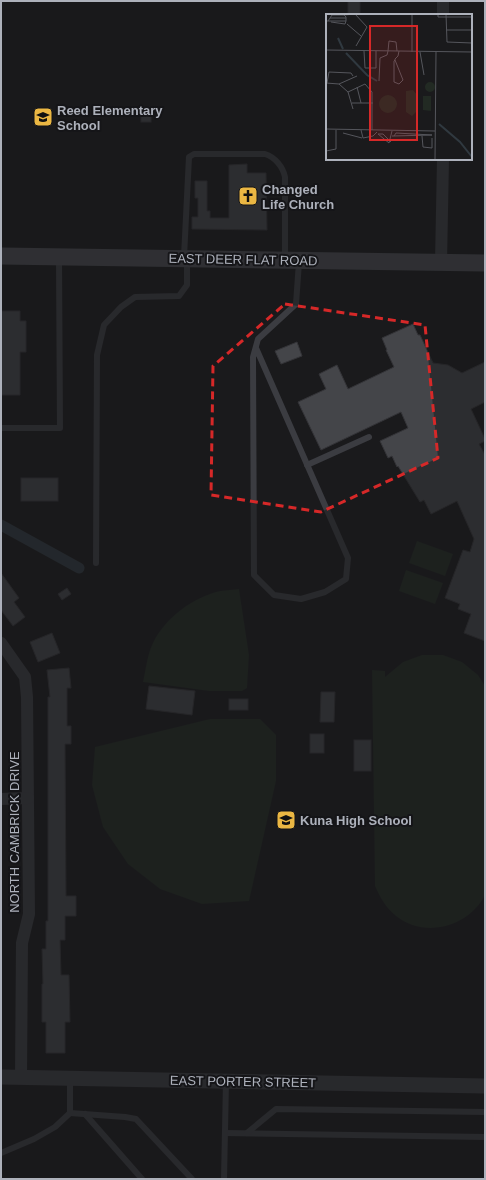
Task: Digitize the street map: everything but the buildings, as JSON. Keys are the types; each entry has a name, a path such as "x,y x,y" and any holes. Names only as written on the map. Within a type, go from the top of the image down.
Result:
{"main road":[{"name":"EAST DEER FLAT ROAD","path":"1,256 485,263"}],"street":[{"path":"443,1 443,14"},
{"path":"441,263 443,160"},
{"name":"NORTH CAMBRICK DRIVE","path":"1,643 25,676 27,697 29,914 22,943 21,1077"},
{"path":"1,798 28,798"},
{"name":"EAST PORTER STREET","path":"1,1077 485,1086"}],"lane":[{"path":"96,563 97,355 104,325 121,307 135,297 178,296 187,285 186,258 189,157 194,154 265,154 271,155 284,172 296,304 258,339 253,357 254,575 274,595 301,599 325,592 346,579 348,558 256,348"},
{"path":"1,428 60,428 58,257"},
{"path":"307,465 369,437"},
{"path":"70,1078 70,1113"},
{"path":"224,1179 226,1081"},
{"path":"247,1133 276,1110 485,1112"},
{"path":"1,1153 34,1139 55,1127 70,1113 136,1119 192,1179"},
{"path":"85,1114 142,1179"},
{"path":"225,1132 485,1137"}],"highlighted area":[{"path":"285,304 425,325 438,458 321,512 211,495 213,366"}],"shaded area":[{"path":"417,541 453,554 445,576 409,563"},
{"path":"406,570 443,583 435,604 399,591"},
{"path":"239,589 249,655 247,688 242,691 209,691 143,682 148,657 153,643 158,634 172,617 190,603 200,598 220,591"},
{"path":"422,655 443,655 462,662 478,675 485,686 485,895 478,906 457,922 432,928 419,927 407,923 396,916 381,898 375,886 372,670 385,671 385,677 403,662"},
{"path":"210,719 260,719 276,735 276,781 249,901 202,904 160,889 128,864 103,827 92,785 95,747"}],"waterway":[{"path":"1,525 79,568"}],"place":[{"name":"Reed Elementary School","path":"43,117"},
{"name":"Changed Life Church","path":"248,196"},
{"name":"Kuna High School","path":"286,820"}]}
